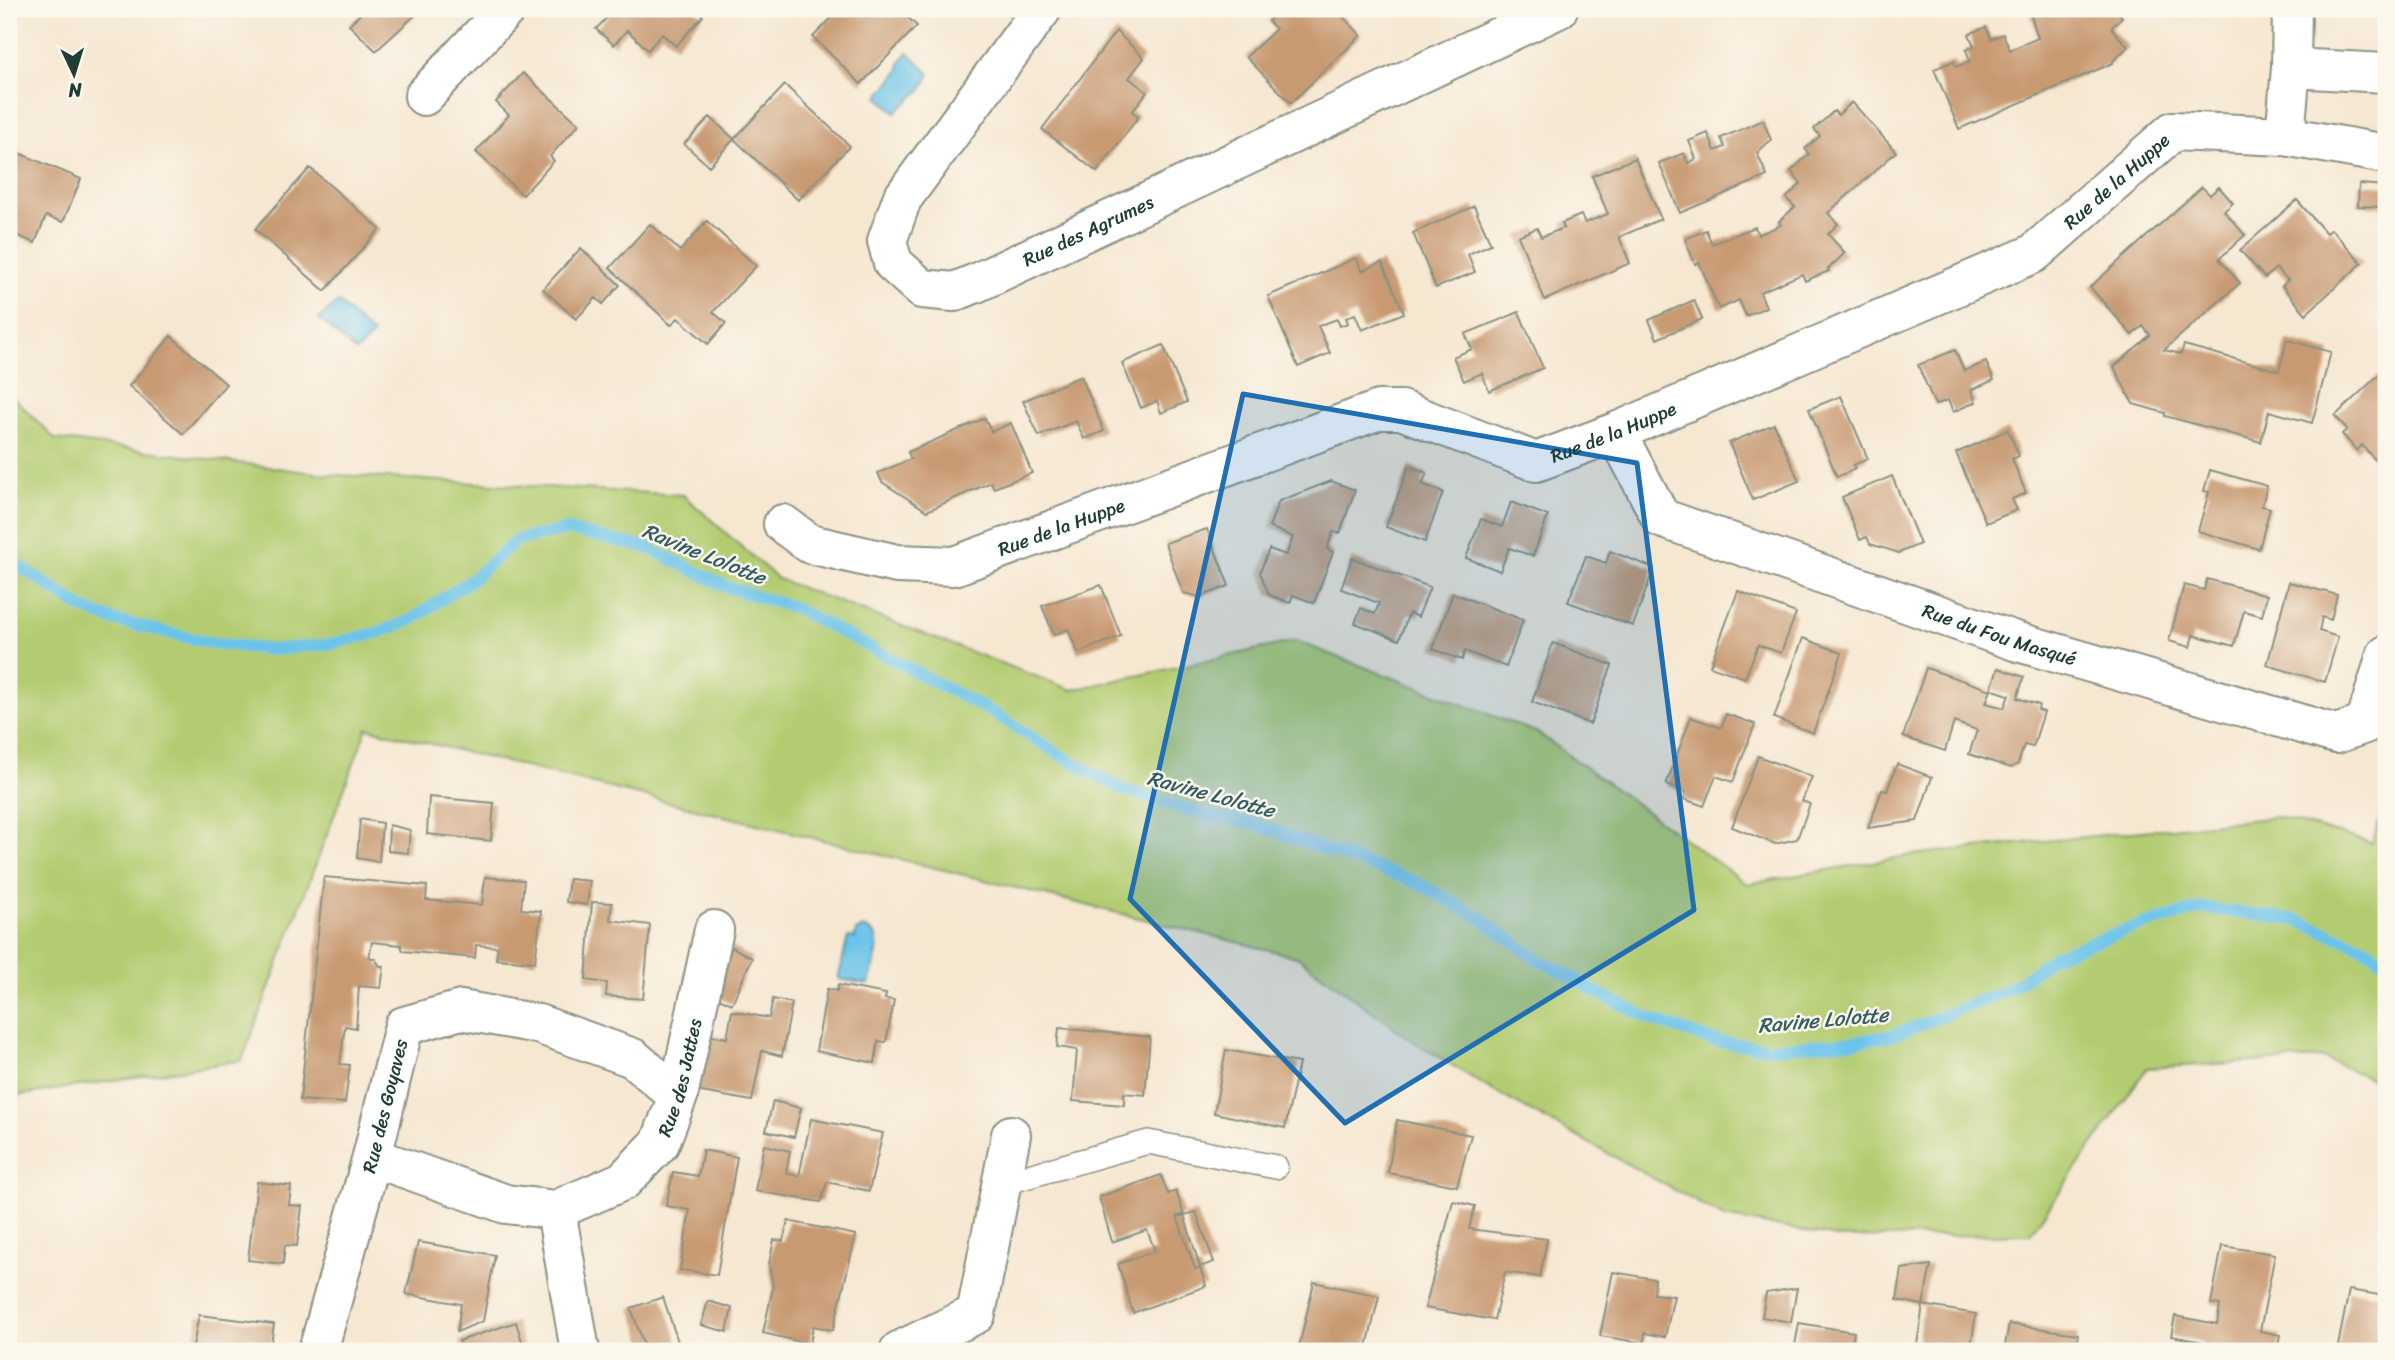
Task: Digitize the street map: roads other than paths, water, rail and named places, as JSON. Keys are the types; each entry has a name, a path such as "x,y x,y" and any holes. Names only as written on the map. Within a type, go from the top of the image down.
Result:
{"street":[{"path":"424,96 506,9"},
{"name":"Rue des Agrumes","path":"1042,9 902,199 887,241 893,263 922,289 954,292 976,283 1558,9"},
{"path":"2285,136 2291,68 2292,9"},
{"path":"2291,68 2386,73"},
{"name":"Rue de la Huppe","path":"783,524 810,544 897,564 954,566 1379,410 1401,410 1536,462 1616,432 2034,254 2173,131 2285,136 2386,154"},
{"name":"Rue du Fou Masqué","path":"1616,432 1661,518 1978,629 2065,656 2336,734 2365,724 2386,656"},
{"name":"Rue des Jattes","path":"556,1210 623,1181 660,1143 678,1097 714,930"},
{"name":"Rue des Goyaves","path":"318,1351 372,1157 404,1027 461,1010 538,1024 633,1058 678,1097"},
{"path":"899,1351 976,1314 1011,1135"},
{"path":"372,1157 506,1204 556,1210 580,1351"}],"lane":[{"path":"1001,1184 1148,1142 1276,1167"}],"water":[{"path":"908,52 930,74 921,90 896,112 878,97 900,70 900,63"},
{"path":"338,302 373,335 356,352 319,319"},
{"path":"862,928 875,935 877,942 876,959 869,984 838,979 848,937 855,938 856,931"}],"waterway":[{"name":"Ravine Lolotte","path":"9,559 82,608 113,620 207,642 271,650 331,644 380,632 411,620 471,580 517,540 567,530 648,548 729,588 795,608 995,714 1063,757 1121,789 1208,816 1252,823 1418,883 1480,918 1538,960 1596,992 1652,1020 1713,1041 1770,1048 1852,1042 1894,1035 2003,992 2054,956 2135,927 2203,908 2296,920 2365,948 2386,963"}]}
